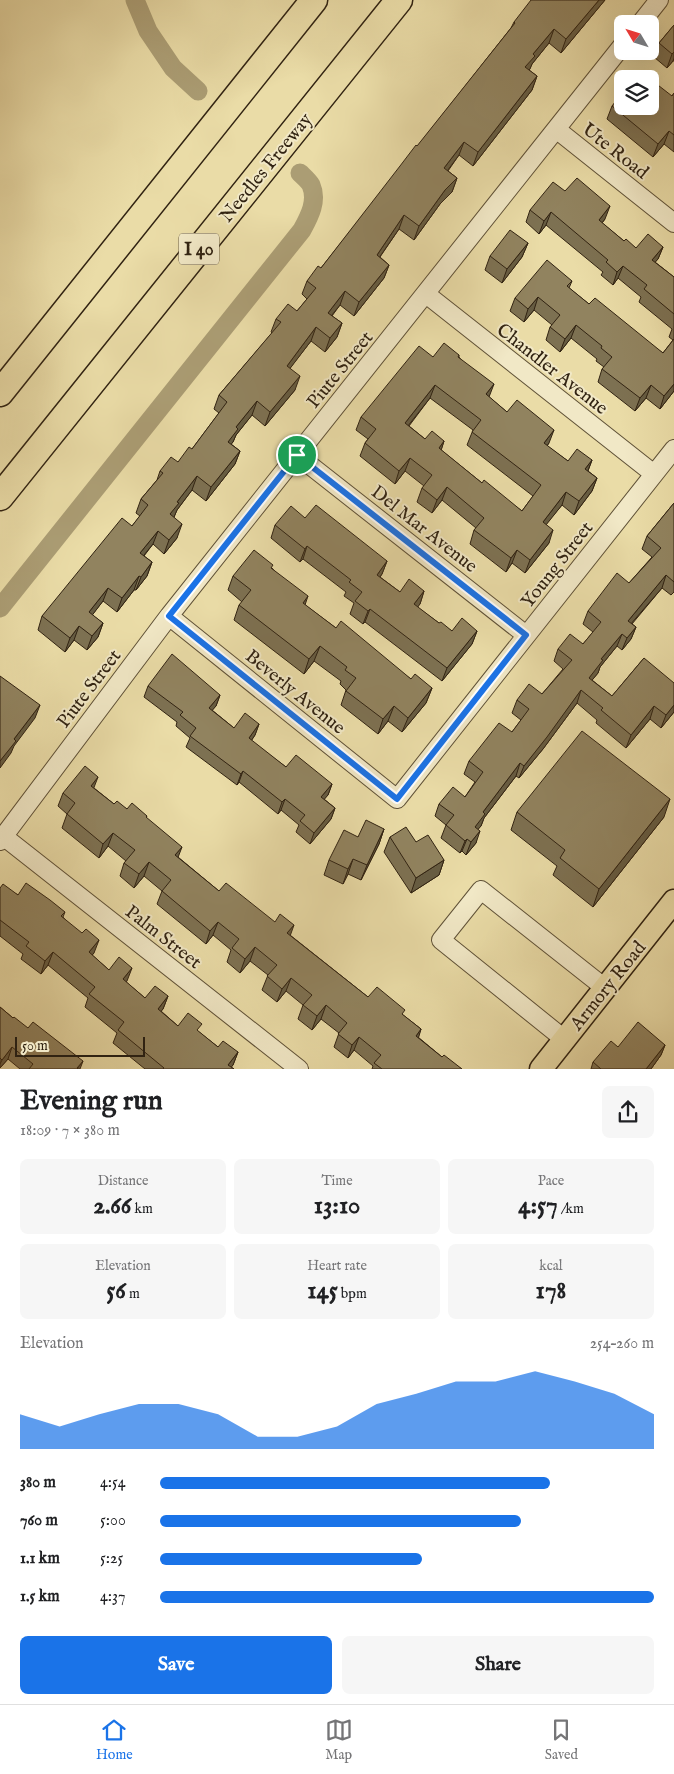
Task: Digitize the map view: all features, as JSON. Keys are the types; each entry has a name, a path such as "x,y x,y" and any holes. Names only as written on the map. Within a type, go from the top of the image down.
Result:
{"highway":[{"path":"0,392 314,0"},
{"name":"Needles Freeway","path":"0,498 399,0"}],"main road":[{"name":"Armory Road","path":"541,1069 674,901"}],"street":[{"path":"648,15 660,0"},
{"name":"Piute Street","path":"2,839 169,616 614,56"},
{"name":"Ute Road","path":"556,129 674,222"},
{"name":"Chandler Avenue","path":"426,294 654,474"},
{"name":"Young Street","path":"397,799 674,449"},
{"name":"Del Mar Avenue","path":"297,455 526,635"},
{"name":"Beverly Avenue","path":"169,616 397,799"},
{"name":"Palm Street","path":"2,839 299,1069"},
{"path":"564,1039 441,940 481,890 605,988"}],"building":[{"path":"531,0 599,0 566,39 554,29 533,54 535,56 525,67 537,76 478,152 464,142 444,168 457,178 445,190 419,226 404,215 377,255 389,265 359,302 345,291 328,313 342,323 330,338 316,327 287,366 300,376 270,412 257,401 236,427 238,429 228,442 240,451 211,487 197,476 170,514 182,524 169,540 158,531 140,553 152,562 141,577 139,576 122,598 108,588 89,612 103,623 92,636 79,626 70,638 42,616 122,518 132,526 148,505 141,499 163,473 160,471 171,457 178,462 189,447 192,449 227,402 219,395 281,322 276,319 288,304 297,311 316,288 307,281 318,266 321,268 416,145 515,23"},
{"path":"674,25 674,52 672,54 659,43"},
{"path":"659,86 672,96 674,93 674,135 669,131 658,144 623,115 659,115"},
{"path":"577,178 610,206 599,220 624,241 626,239 636,248 648,234 663,247 652,260 674,277 674,314 644,289 647,285 623,266 617,272 606,262 608,260 551,212 544,221 530,210 553,182 565,191"},
{"path":"510,230 528,243 507,269 490,256"},
{"path":"547,260 572,281 567,286 589,304 595,298 663,353 674,339 674,384 664,396 651,385 640,398 602,369 612,357 601,348 602,346 576,325 565,339 550,327 560,315 538,297 528,309 515,298"},
{"path":"444,343 459,355 458,357 494,384 486,394 507,412 517,400 554,430 544,443 568,461 577,449 592,460 585,469 597,478 579,501 566,492 543,522 553,530 530,560 517,550 511,558 474,530 484,518 447,487 437,500 422,488 432,475 410,458 399,471 365,443 376,429 361,417 419,346 433,357","holes":["435,385 481,420 472,432 541,485 522,511 484,480 482,483 439,448 444,441 432,431 425,439 405,423"]},
{"path":"674,503 674,582 666,575 628,621 636,627 627,638 622,634 601,659 603,660 589,678 612,696 644,658 674,683 674,705 666,715 654,706 631,735 581,690 524,766 520,763 483,812 485,814 475,827 480,831 471,842 467,839 465,841 446,825 454,815 439,804 453,787 465,797 483,772 469,761 499,723 512,732 529,709 517,700 529,684 542,694 572,660 558,649 570,634 583,644 601,622 588,611 617,573 629,583 661,548 647,536"},
{"path":"316,505 387,561 377,575 400,592 409,579 424,591 414,604 452,631 462,618 477,631 447,668 370,609 368,611 355,601 362,592 349,582 351,580 307,546 305,549 275,525 291,506 305,518"},
{"path":"254,550 273,565 271,568 308,596 303,603 336,628 341,621 411,679 415,674 432,688 408,718 394,706 383,719 346,691 356,678 345,670 347,667 320,646 309,659 239,605 251,590 233,576"},
{"path":"172,654 220,695 209,708 234,728 245,713 259,724 249,738 286,767 296,755 332,784 321,797 335,808 314,833 300,821 305,815 285,799 282,802 243,771 241,774 190,736 196,728 180,715 183,712 148,686"},
{"path":"0,676 40,705 0,761"},
{"path":"582,731 670,799 599,889 560,858 565,850 517,812"},
{"path":"85,766 98,777 91,786 114,804 117,801 127,809 132,803 182,847 175,855 219,891 226,883 275,922 280,914 294,925 287,933 368,997 377,987 405,1010 402,1014 421,1029 416,1036 442,1057 444,1055 462,1069 382,1069 374,1063 381,1055 359,1037 352,1045 338,1034 347,1023 326,1005 317,1016 303,1005 312,995 291,978 282,989 267,976 277,965 255,947 245,959 232,948 239,939 218,922 210,931 162,891 171,880 149,862 139,874 124,863 135,850 113,833 103,844 67,814 75,803 63,793"},
{"path":"366,820 384,829 367,865 353,859 348,869 329,860 344,830 358,837"},
{"path":"406,827 416,842 428,835 444,860 416,878 390,837"},
{"path":"26,883 65,912 61,916 82,933 86,929 99,940 89,952 109,970 119,957 132,968 123,979 145,998 155,986 168,996 158,1009 178,1026 188,1013 202,1024 197,1030 218,1047 223,1041 238,1052 228,1065 234,1069 163,1069 118,1030 124,1022 89,994 95,987 53,952 45,961 26,946 29,942 0,920 0,888 3,884 18,895"},
{"path":"0,1007 28,1028 33,1022 83,1061 78,1069 29,1069 33,1064 12,1047 2,1060 0,1058"},
{"path":"638,1022 665,1045 646,1069 601,1069 593,1062 611,1041 618,1047"}],"waterway":[{"path":"135,0 148,31 173,68 198,91"},
{"path":"0,608 302,230 312,209 314,197 311,185 300,173"}],"route":[{"path":"297,455 526,635 397,799 169,616 297,455"}]}
